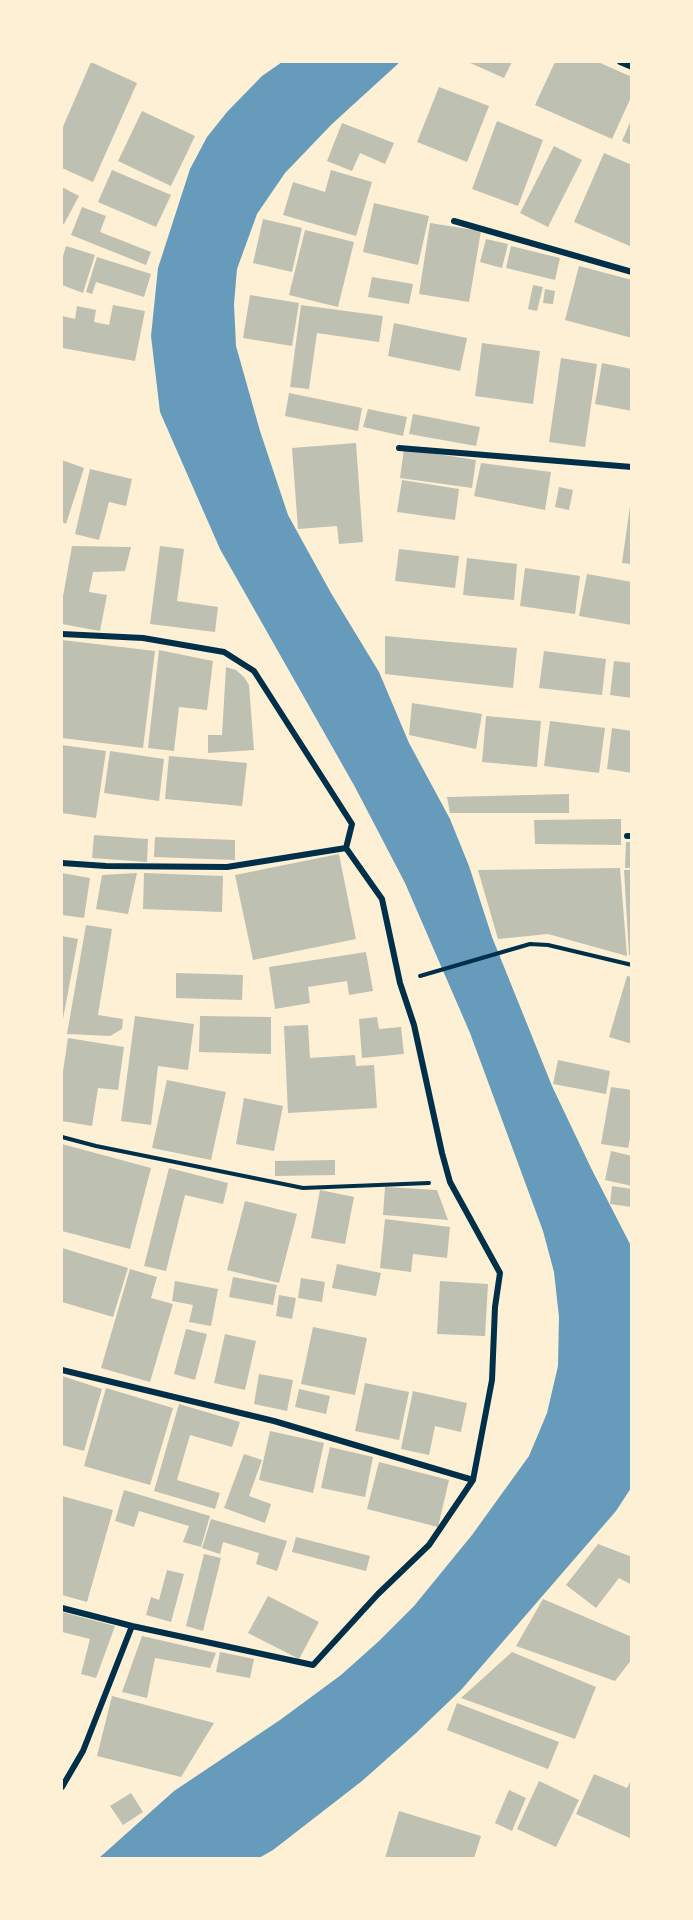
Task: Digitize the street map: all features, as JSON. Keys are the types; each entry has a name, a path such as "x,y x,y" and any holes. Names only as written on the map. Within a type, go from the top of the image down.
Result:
{"street":[{"path":"620,62 632,67"},
{"path":"454,220 632,272"},
{"path":"399,448 632,467"},
{"path":"62,634 143,638 224,652 255,671 352,824 345,848"},
{"path":"62,863 106,866 227,867 345,848"},
{"path":"62,1608 132,1626 313,1665 378,1594 429,1545 473,1480 492,1380 495,1307 500,1273 450,1182 414,1025 400,982 382,899 345,848"},
{"path":"62,1370 274,1421 473,1480"},
{"path":"62,1787 83,1751 132,1626"}],"path":[{"path":"430,973 530,944 548,945 632,965"},
{"path":"62,1137 303,1188 450,1182"}],"water":[{"path":"282,62 400,62 332,124 285,173 257,214 237,269 234,304 236,346 260,431 288,515 331,593 379,672 409,743 450,819 469,866 492,937 552,1086 631,1246 631,1488 616,1511 461,1690 362,1781 273,1850 259,1858 99,1858 174,1791 280,1720 341,1675 414,1606 472,1535 529,1456 547,1413 558,1366 559,1317 554,1272 543,1231 470,1033 405,883 355,787 220,549 160,412 151,336 158,268 190,169 207,137 227,112 262,76"}],"building":[{"path":"91,62 137,83 93,182 62,168 62,129"},
{"path":"468,62 512,62 504,78"},
{"path":"555,62 598,62 632,77 632,95 612,139 535,105"},
{"path":"439,87 489,106 467,162 417,142"},
{"path":"142,111 195,136 171,186 118,161"},
{"path":"632,118 632,145 622,141"},
{"path":"497,121 543,140 518,206 472,189"},
{"path":"342,123 394,143 385,164 360,153 352,171 327,161"},
{"path":"554,146 582,160 548,227 520,213"},
{"path":"604,153 632,165 632,247 574,222"},
{"path":"112,170 171,195 156,227 98,202"},
{"path":"331,170 372,182 356,236 283,215 293,182 325,192"},
{"path":"62,187 79,196 64,224 62,223"},
{"path":"374,203 429,216 418,265 363,252"},
{"path":"82,207 106,216 100,232 151,252 146,265 71,235"},
{"path":"263,219 302,228 292,272 253,263"},
{"path":"430,223 481,231 469,302 419,294"},
{"path":"305,230 354,242 338,307 289,295"},
{"path":"486,239 508,244 502,268 480,262"},
{"path":"66,246 95,255 83,293 62,285 62,260"},
{"path":"511,246 560,258 555,280 506,268"},
{"path":"97,257 151,274 144,297 96,282 92,294 86,292"},
{"path":"579,266 632,280 632,338 565,320"},
{"path":"372,277 413,284 409,304 368,297"},
{"path":"533,285 543,287 537,311 528,309"},
{"path":"545,289 555,291 553,304 543,303"},
{"path":"250,295 299,303 292,346 243,338"},
{"path":"113,305 145,311 135,361 62,348 62,316 75,319 77,306 96,310 94,322 109,325"},
{"path":"301,305 383,316 379,342 317,333 309,389 290,387"},
{"path":"394,323 467,338 460,371 388,356"},
{"path":"482,343 540,351 533,404 475,396"},
{"path":"561,358 597,364 585,447 549,442"},
{"path":"602,363 632,369 632,411 595,404"},
{"path":"289,393 362,408 358,431 285,416"},
{"path":"368,409 407,417 403,436 363,427"},
{"path":"413,414 480,427 476,446 409,434"},
{"path":"356,443 363,542 339,544 337,526 298,529 292,448"},
{"path":"404,449 476,460 472,488 400,478"},
{"path":"62,460 84,468 66,524 62,522"},
{"path":"481,463 551,472 545,510 474,496"},
{"path":"90,469 132,479 126,506 109,502 99,540 75,534"},
{"path":"402,480 459,489 455,520 397,512"},
{"path":"559,487 573,490 569,510 555,507"},
{"path":"630,506 632,506 632,564 622,563"},
{"path":"72,546 131,547 125,571 93,572 89,592 107,595 100,631 62,624 62,602"},
{"path":"160,546 184,549 177,601 218,607 215,632 150,624"},
{"path":"399,549 459,556 455,588 395,581"},
{"path":"467,558 517,564 514,600 463,595"},
{"path":"525,568 580,576 575,614 520,606"},
{"path":"587,574 632,582 632,625 579,616"},
{"path":"385,636 517,648 513,688 385,674"},
{"path":"62,640 155,651 143,748 62,738"},
{"path":"159,650 213,661 207,710 179,707 174,751 148,748"},
{"path":"544,651 606,659 602,695 539,688"},
{"path":"614,661 632,663 632,698 610,695"},
{"path":"226,667 236,670 249,685 254,750 208,753 208,735 222,735"},
{"path":"412,703 482,714 476,749 409,735"},
{"path":"486,716 541,721 537,767 482,762"},
{"path":"550,721 605,728 599,773 544,766"},
{"path":"612,728 632,731 632,773 607,769"},
{"path":"62,745 106,751 96,818 62,813"},
{"path":"110,751 164,759 159,801 104,793"},
{"path":"169,756 247,763 242,806 165,799"},
{"path":"569,794 569,813 450,813 447,797"},
{"path":"621,819 621,845 535,844 534,820"},
{"path":"94,835 148,839 147,862 92,858"},
{"path":"155,837 235,840 235,860 154,857"},
{"path":"626,842 632,842 632,868 625,868"},
{"path":"339,854 356,939 253,960 235,875"},
{"path":"620,868 627,956 548,934 498,939 478,870"},
{"path":"624,870 632,870 632,955 629,955"},
{"path":"62,873 90,878 84,918 62,915"},
{"path":"137,873 128,914 96,909 102,875"},
{"path":"144,873 223,876 222,912 143,909"},
{"path":"86,925 112,929 98,1015 123,1019 122,1029 110,1036 67,1034"},
{"path":"62,936 78,939 63,1019 62,1019"},
{"path":"366,952 373,991 349,995 347,981 308,987 310,1003 275,1009 269,967"},
{"path":"176,973 243,975 242,1000 176,998"},
{"path":"627,976 632,977 632,1044 609,1037"},
{"path":"135,1016 194,1024 188,1070 158,1066 151,1125 121,1121"},
{"path":"200,1016 271,1017 271,1054 199,1052"},
{"path":"377,1017 379,1029 401,1027 404,1054 362,1058 359,1019"},
{"path":"308,1025 310,1058 355,1055 356,1066 374,1065 377,1108 288,1113 284,1026"},
{"path":"68,1038 124,1047 118,1090 98,1088 92,1126 62,1121 62,1078"},
{"path":"558,1060 610,1071 606,1094 553,1084"},
{"path":"167,1080 226,1092 211,1160 152,1148"},
{"path":"611,1087 632,1090 632,1130 628,1148 601,1144"},
{"path":"244,1098 283,1106 274,1151 236,1144"},
{"path":"62,1144 151,1168 130,1249 62,1231"},
{"path":"611,1151 632,1156 632,1186 605,1180"},
{"path":"335,1160 335,1175 275,1176 275,1161"},
{"path":"169,1168 228,1183 223,1204 185,1195 166,1271 144,1266"},
{"path":"612,1186 632,1189 632,1207 610,1204"},
{"path":"385,1187 437,1190 448,1220 383,1215"},
{"path":"320,1190 354,1197 345,1244 311,1238"},
{"path":"245,1201 297,1214 279,1283 227,1270"},
{"path":"385,1219 450,1227 447,1258 413,1254 411,1272 380,1268"},
{"path":"62,1248 128,1268 113,1317 62,1302"},
{"path":"337,1264 381,1273 376,1296 332,1288"},
{"path":"130,1269 157,1277 151,1298 173,1304 150,1382 101,1368"},
{"path":"233,1277 277,1285 273,1305 229,1297"},
{"path":"301,1278 325,1282 322,1302 298,1298"},
{"path":"175,1281 218,1289 211,1326 189,1322 193,1305 172,1301"},
{"path":"440,1281 488,1284 485,1336 437,1334"},
{"path":"279,1295 296,1298 292,1319 276,1316"},
{"path":"313,1327 367,1338 355,1395 301,1384"},
{"path":"186,1329 207,1334 195,1380 174,1374"},
{"path":"225,1334 256,1341 245,1390 214,1383"},
{"path":"259,1374 293,1380 287,1411 254,1404"},
{"path":"62,1376 102,1389 84,1451 62,1445"},
{"path":"365,1383 409,1392 399,1440 355,1431"},
{"path":"106,1388 173,1408 150,1485 84,1466"},
{"path":"299,1389 330,1396 326,1414 295,1407"},
{"path":"413,1391 467,1403 461,1432 435,1426 429,1455 401,1449"},
{"path":"179,1404 240,1422 232,1447 190,1435 177,1480 220,1493 215,1509 154,1491"},
{"path":"270,1431 324,1443 313,1493 259,1480"},
{"path":"330,1447 373,1457 365,1497 321,1488"},
{"path":"244,1454 262,1460 249,1496 271,1504 265,1523 224,1508"},
{"path":"379,1462 449,1480 438,1527 367,1509"},
{"path":"124,1490 210,1516 201,1547 183,1542 189,1526 139,1511 134,1527 115,1521"},
{"path":"62,1496 113,1510 87,1602 62,1595"},
{"path":"211,1519 287,1541 277,1571 256,1564 259,1553 223,1542 220,1554 202,1548"},
{"path":"296,1537 370,1556 366,1571 292,1552"},
{"path":"598,1544 632,1557 632,1585 619,1578 596,1608 566,1585"},
{"path":"204,1554 221,1558 203,1631 186,1626"},
{"path":"167,1570 184,1574 171,1622 146,1615 151,1597 159,1600"},
{"path":"268,1596 319,1622 299,1659 248,1633"},
{"path":"543,1599 632,1637 632,1659 615,1681 516,1646"},
{"path":"62,1612 115,1626 96,1678 81,1674 90,1639 62,1632"},
{"path":"142,1636 216,1653 210,1668 155,1658 147,1698 122,1692"},
{"path":"220,1652 254,1659 250,1678 216,1672"},
{"path":"512,1652 596,1687 575,1739 461,1698"},
{"path":"112,1696 214,1723 181,1777 97,1756"},
{"path":"457,1703 559,1742 548,1769 447,1730"},
{"path":"594,1774 627,1788 632,1778 632,1839 576,1814"},
{"path":"539,1781 579,1800 556,1847 517,1829"},
{"path":"509,1790 526,1798 512,1831 495,1823"},
{"path":"131,1793 143,1812 123,1825 110,1806"},
{"path":"399,1811 481,1836 474,1858 385,1858"}]}
